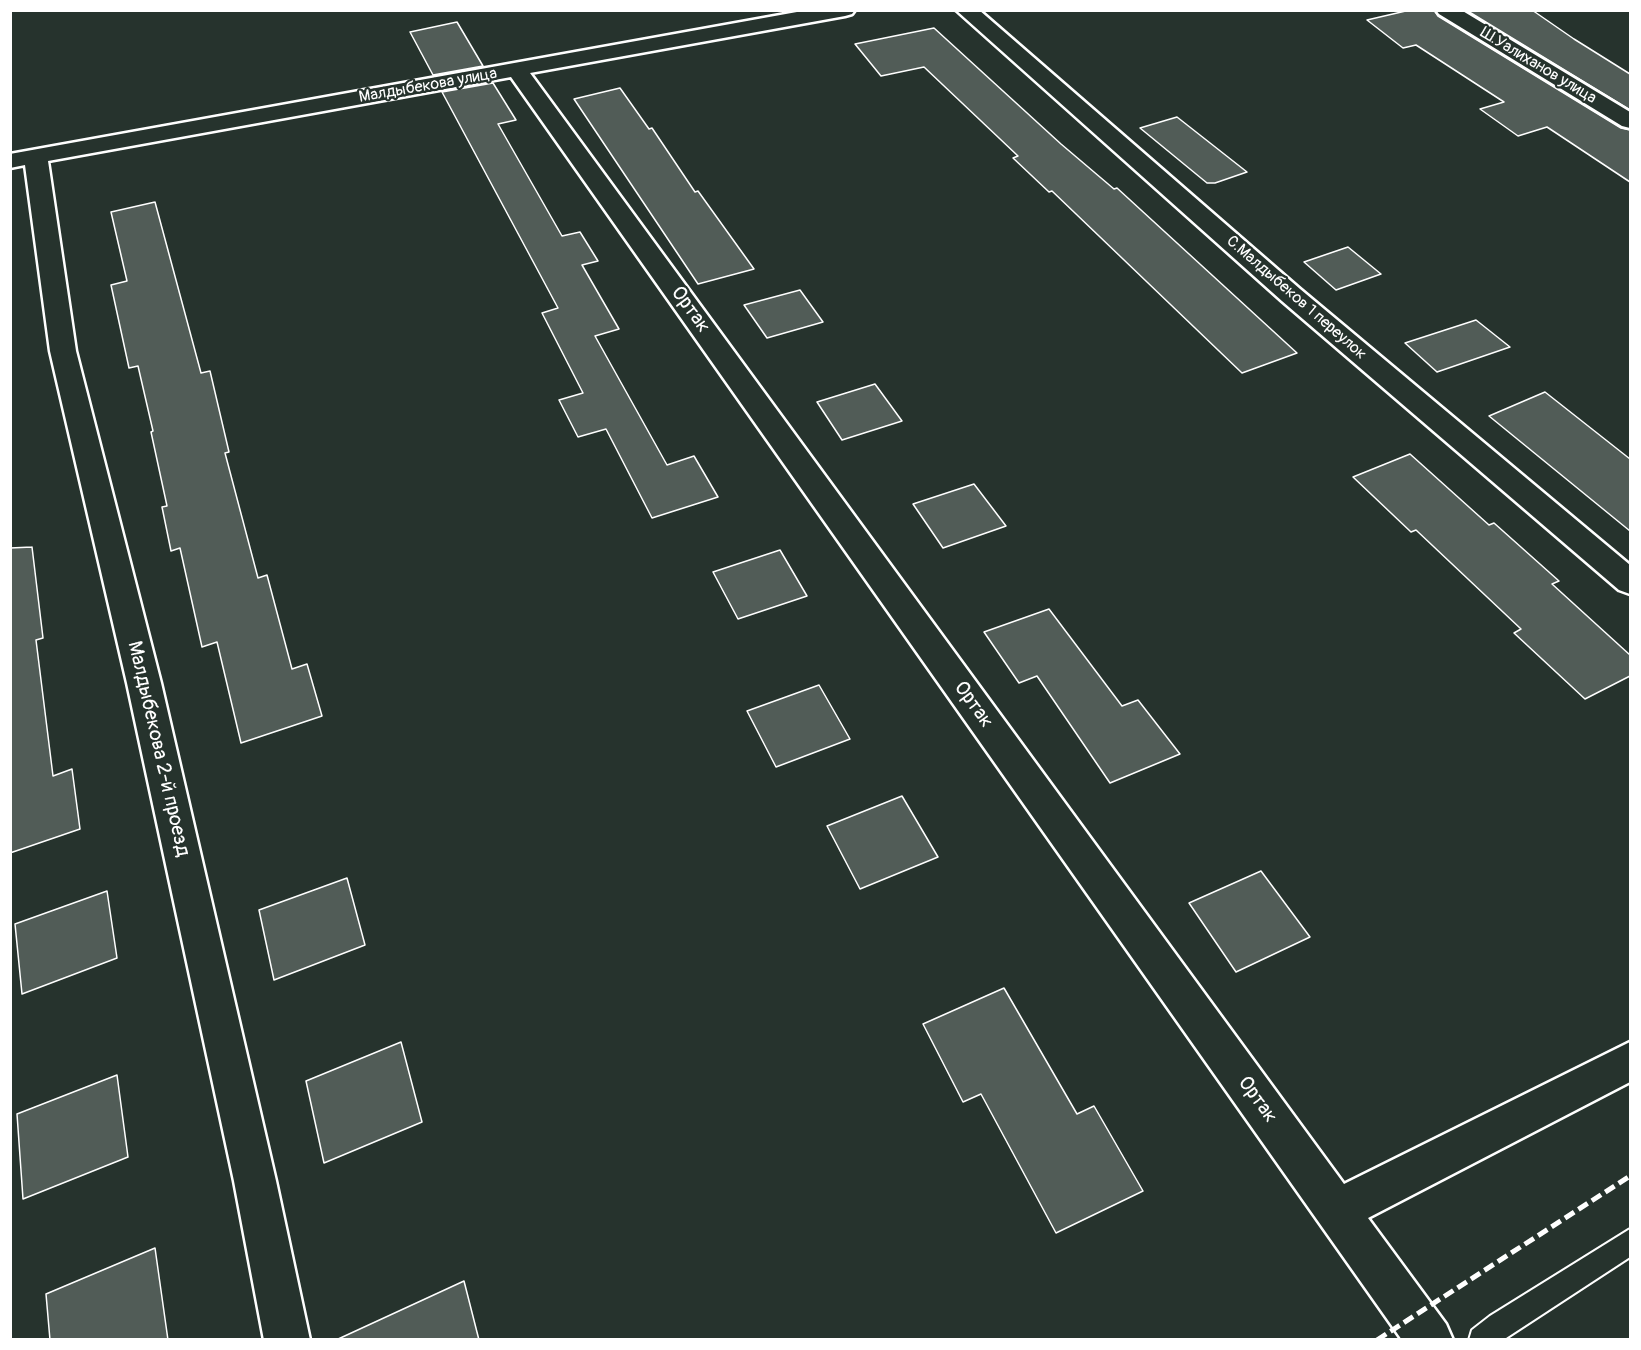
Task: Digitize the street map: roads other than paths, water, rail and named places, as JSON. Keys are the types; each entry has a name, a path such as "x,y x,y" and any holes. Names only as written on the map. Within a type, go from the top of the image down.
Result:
{"street":[{"name":"Малдыбекова улица","path":"23,159 845,10"},
{"name":"С.Малдыбеков 1 переулок","path":"966,10 1291,295 1630,582"},
{"name":"Ш.Уалиханов улица","path":"1446,10 1630,121"},
{"name":"Ортак","path":"517,70 1430,1340"},
{"name":"Малдыбекова 2-й проезд","path":"23,159 63,351 144,683 255,1181 287,1340"},
{"path":"1337,1211 1630,1061"}],"lane":[{"path":"1482,1340 1499,1325 1630,1242"}],"railway":[{"path":"1377,1340 1630,1176"}]}
